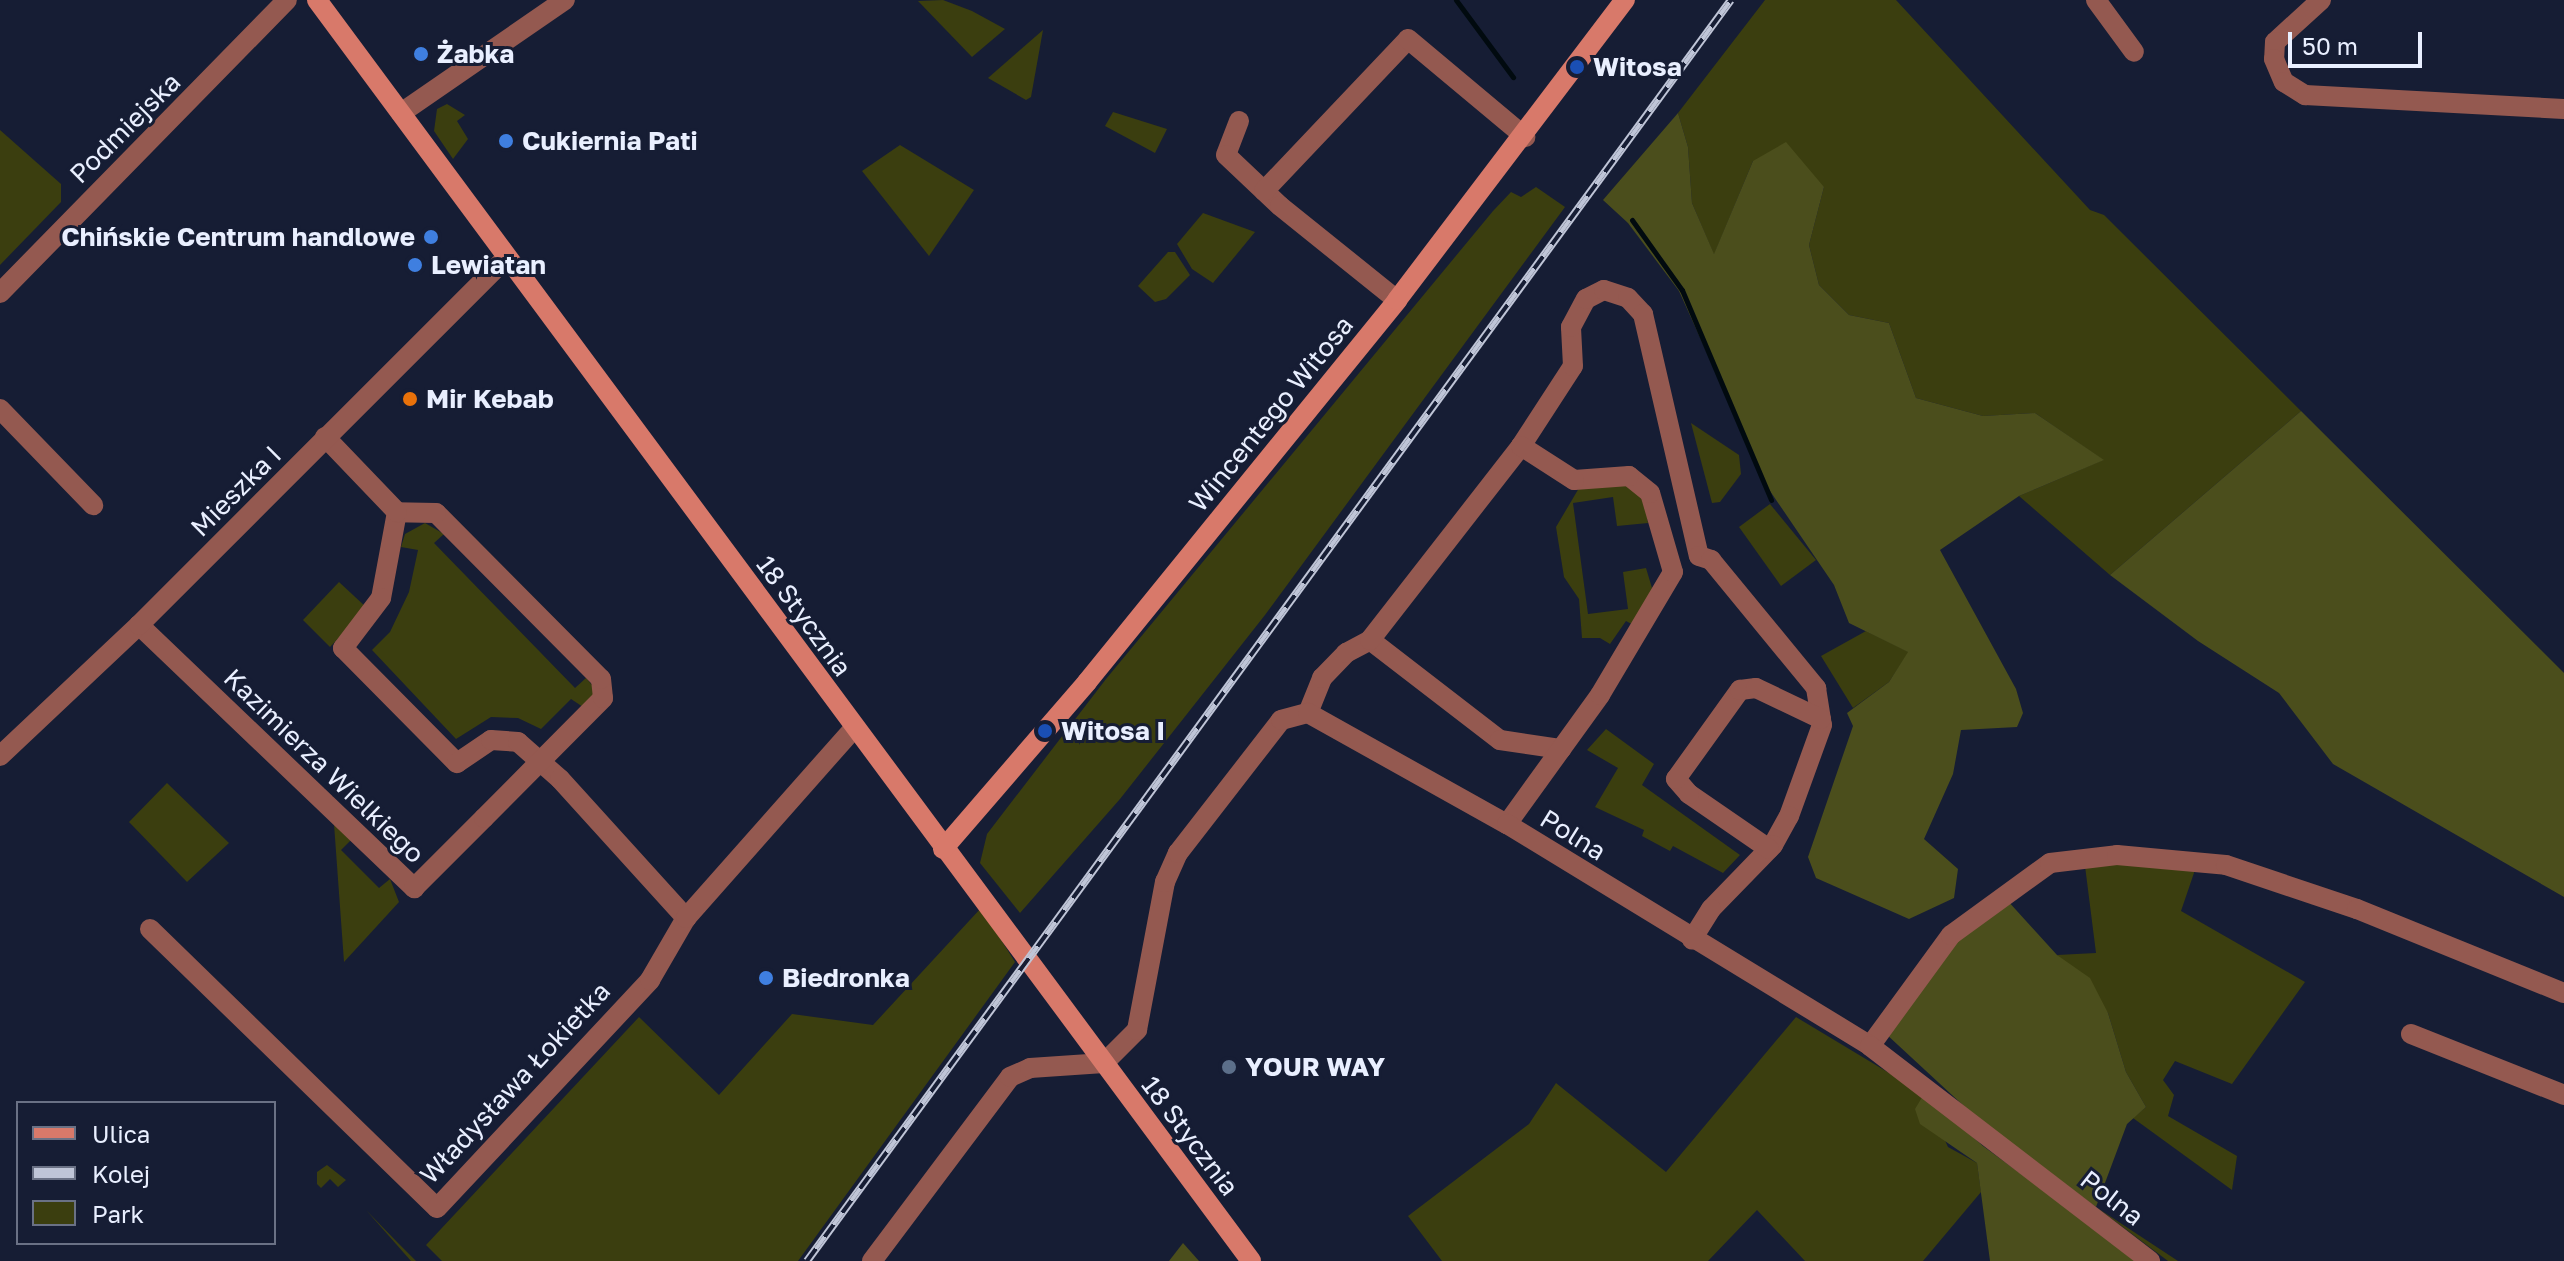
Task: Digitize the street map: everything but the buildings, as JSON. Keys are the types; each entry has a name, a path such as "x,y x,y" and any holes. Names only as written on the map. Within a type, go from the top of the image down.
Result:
{"street":[{"name":"Podmiejska","path":"0,293 287,0"},
{"name":"18 Stycznia","path":"317,0 505,259 1251,1261"},
{"name":"Wincentego Witosa","path":"943,849 1087,682 1397,300 1525,137 1625,0"},
{"path":"2096,0 2134,52"},
{"path":"2321,0 2275,42 2274,59 2284,82 2305,95 2564,109"},
{"path":"401,113 551,4"},
{"path":"1264,191 1408,39 1525,137"},
{"path":"1239,121 1226,155 1264,191 1397,300"},
{"name":"Mieszka I","path":"0,756 139,625 505,259"},
{"path":"872,1261 1010,1077 1030,1068 1104,1063 1141,1021 1165,882 1178,853 1281,720 1308,713 1322,678 1346,653 1370,640 1521,446 1573,366 1571,327 1586,299 1604,290 1628,298 1643,314 1699,556 1711,560 1816,688 1821,719 1789,816 1769,849 1711,909 1692,939"},
{"path":"0,409 93,505"},
{"path":"325,437 397,512 436,513 601,679 603,698 539,762"},
{"path":"1507,824 1661,599 1673,572 1650,493 1629,476 1574,480 1521,446"},
{"path":"397,512 381,598 343,648 457,763 472,750 503,738 518,742 686,918"},
{"name":"Kazimierza Wielkiego","path":"139,625 414,888 539,762"},
{"path":"1370,640 1500,740 1561,749"},
{"path":"1796,707 1804,673"},
{"path":"1769,849 1676,784 1676,779 1740,690 1756,688 1821,719"},
{"name":"Polna","path":"1308,713 1507,824 1870,1046 2150,1261"},
{"name":"Władysława Łokietka","path":"150,929 437,1208 650,980 686,918 854,728"},
{"path":"1870,1046 1951,935 2050,863 2117,855 2226,865 2357,909 2564,993"},
{"path":"2411,1034 2564,1095"}],"green space":[{"path":"943,0 1005,29 972,57 918,1"},
{"path":"1765,0 1896,0 2090,210 2104,215 2301,411 2110,575 2019,496 2103,460 2035,413 1983,416 1916,398 1889,323 1849,315 1819,285 1809,245 1824,187 1753,161 1714,255 1692,203 1688,147 1678,113"},
{"path":"1043,30 1031,97 1026,100 988,78"},
{"path":"447,104 465,115 457,121 468,139 453,159 434,131 437,109"},
{"path":"1113,112 1167,129 1155,153 1105,126"},
{"path":"1678,113 1688,147 1692,203 1714,254 1753,161 1786,142 1824,187 1809,245 1819,285 1849,315 1889,323 1916,398 1983,416 2035,413 2104,460 2019,496 1940,550 2016,689 2023,713 2017,727 1961,730 1953,774 1924,839 1958,869 1954,898 1909,919 1816,878 1808,857 1853,726 1847,713 1889,682 1908,652 1849,623 1834,585 1768,488 1679,291 1628,223 1603,200"},
{"path":"0,130 61,184 61,202 0,265"},
{"path":"900,145 974,190 929,256 862,171"},
{"path":"1536,187 1565,207 1265,615 1120,799 1020,913 980,863 987,834 1106,679 1493,211 1511,192 1521,197"},
{"path":"1203,213 1255,232 1213,283 1192,269 1177,244"},
{"path":"1168,252 1175,252 1190,275 1166,299 1155,302 1138,286"},
{"path":"2301,411 2564,673 2564,897 2333,764 2279,693 2198,641 2110,575"},
{"path":"1691,423 1739,455 1741,474 1720,502 1712,503"},
{"path":"1624,481 1645,502 1648,523 1617,526 1613,497 1573,503 1588,614 1628,609 1623,572 1646,568 1652,588 1639,628 1626,621 1610,644 1600,638 1582,638 1579,599 1564,577 1556,527 1579,488"},
{"path":"1770,504 1816,560 1781,586 1739,527"},
{"path":"425,523 444,534 434,543 575,688 586,678 595,693 583,707 571,699 541,729 518,718 491,717 456,739 372,650 390,632 409,592 418,550 401,547 405,534"},
{"path":"339,582 367,608 330,647 303,620"},
{"path":"1866,631 1909,652 1889,682 1853,708 1821,656"},
{"path":"1606,729 1654,764 1642,785 1740,855 1723,873 1673,846 1670,851 1642,836 1644,830 1595,807 1618,768 1587,750"},
{"path":"167,783 229,843 187,882 129,822"},
{"path":"334,824 351,840 341,850 379,888 390,879 399,902 344,962"},
{"path":"2120,863 2195,870 2181,911 2305,982 2232,1084 2175,1061 2163,1080 2174,1095 2168,1116 2237,1156 2232,1190 2133,1118 2146,1107 2126,1072 2108,1013 2057,955 2096,953 2085,866"},
{"path":"2007,900 2057,955 2090,978 2108,1013 2126,1072 2146,1107 2127,1124 2096,1207 1992,1132 1885,1033 1955,937"},
{"path":"981,908 1015,962 798,1261 442,1261 426,1245 639,1017 719,1095 792,1014 873,1025"},
{"path":"1796,1017 1924,1094 1948,1147 1977,1163 1981,1192 1923,1261 1805,1261 1757,1210 1708,1261 1442,1261 1408,1216 1529,1124 1556,1083 1666,1172"},
{"path":"1924,1094 1983,1146 2139,1261 1990,1261 1977,1163 1920,1124 1915,1109"},
{"path":"327,1165 346,1180 338,1187 330,1179 321,1188 317,1184 317,1172"},
{"path":"2096,1207 2178,1261 2168,1261"},
{"path":"366,1210 399,1244 416,1261 411,1261"},
{"path":"1183,1243 1199,1261 1169,1261"}],"waterway":[{"path":"1456,0 1513,77"},
{"path":"1632,220 1682,290 1771,500"}],"railway":[{"path":"807,1261 1731,0"}],"place":[{"name":"Żabka","path":"421,54"},
{"name":"Witosa","path":"1577,67"},
{"name":"Cukiernia Pati","path":"506,141"},
{"name":"Chińskie Centrum handlowe","path":"431,237"},
{"name":"Lewiatan","path":"415,265"},
{"name":"Mir Kebab","path":"410,399"},
{"name":"Witosa I","path":"1045,731"},
{"name":"Biedronka","path":"766,978"},
{"name":"YOUR WAY","path":"1229,1067"}]}
